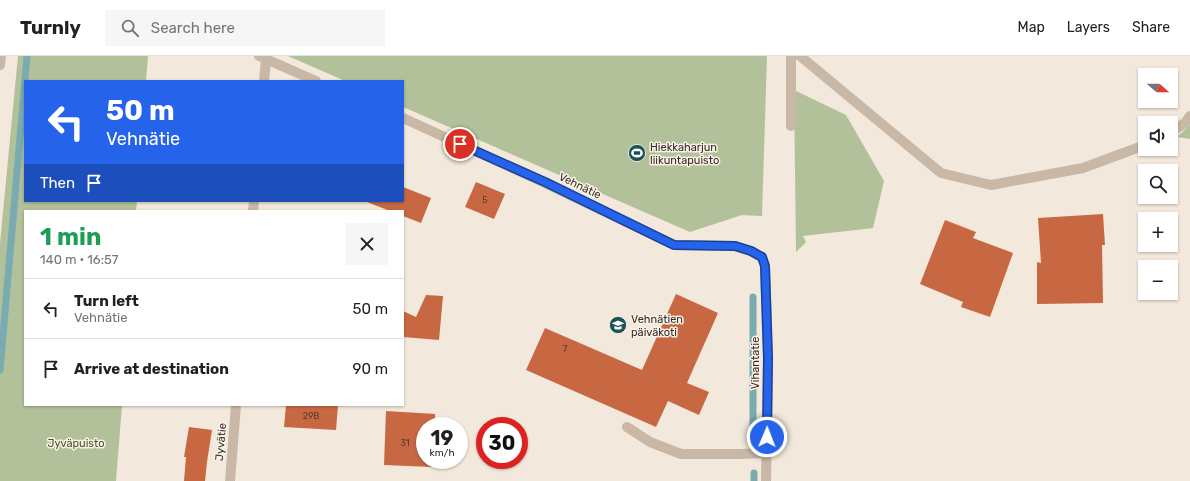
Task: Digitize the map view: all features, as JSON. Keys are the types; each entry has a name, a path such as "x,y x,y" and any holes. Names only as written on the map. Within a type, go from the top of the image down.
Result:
{"street":[{"path":"0,65 1,56"},
{"path":"790,126 791,56"},
{"path":"800,56 941,173 991,185 1083,168 1138,148"},
{"path":"264,80 262,58 314,80"},
{"path":"1178,127 1190,116"},
{"name":"Vehnätie","path":"404,118 545,182 674,245 735,246 751,251"},
{"name":"Vihantatie","path":"751,251 762,257 765,266 768,358 766,481"},
{"name":"Jyvätie","path":"230,481 236,406"},
{"path":"627,427 650,442 681,454 766,453"}],"green space":[{"name":"Jyväpuisto","path":"18,56 148,56 146,80 24,80 24,202 137,202 136,210 24,210 24,406 122,406 116,481 0,481 0,243"},
{"name":"Hiekkaharjun liikuntapuisto","path":"288,56 767,56 762,216 742,215 690,232 404,107 404,80 343,80"},
{"path":"794,90 846,115 884,181 873,228 803,236 806,242 796,252"},
{"path":"1190,125 1190,139 1178,136"}],"building":[{"path":"476,182 505,194 494,219 465,207"},
{"path":"404,187 431,198 421,223 404,216 404,210 387,210 367,202 404,202"},
{"path":"1103,214 1105,245 1102,245 1103,303 1037,304 1037,262 1041,263 1038,218"},
{"path":"945,220 976,232 973,238 1013,253 990,317 961,307 963,302 920,284"},
{"path":"676,294 718,313 687,383 709,392 699,415 668,401 656,427 526,370 545,328 642,370"},
{"path":"426,295 443,296 439,340 404,337 404,311 416,317"},
{"path":"286,406 338,406 336,430 284,427"},
{"path":"386,411 435,414 435,417 416,417 416,466 384,465"},
{"path":"189,427 212,430 205,481 184,481 186,457 184,457"}],"waterway":[{"path":"25,80 27,56"},
{"path":"0,370 24,91"},
{"path":"753,297 753,439"},
{"path":"754,473 754,481"}],"place":[{"name":"Hiekkaharjun liikuntapuisto","path":"637,153"},
{"name":"Vehnätien päiväkoti","path":"618,325"}],"route":[{"path":"460,144 545,182 674,245 735,246 751,251 762,257 765,266 768,358 767,437"}]}
